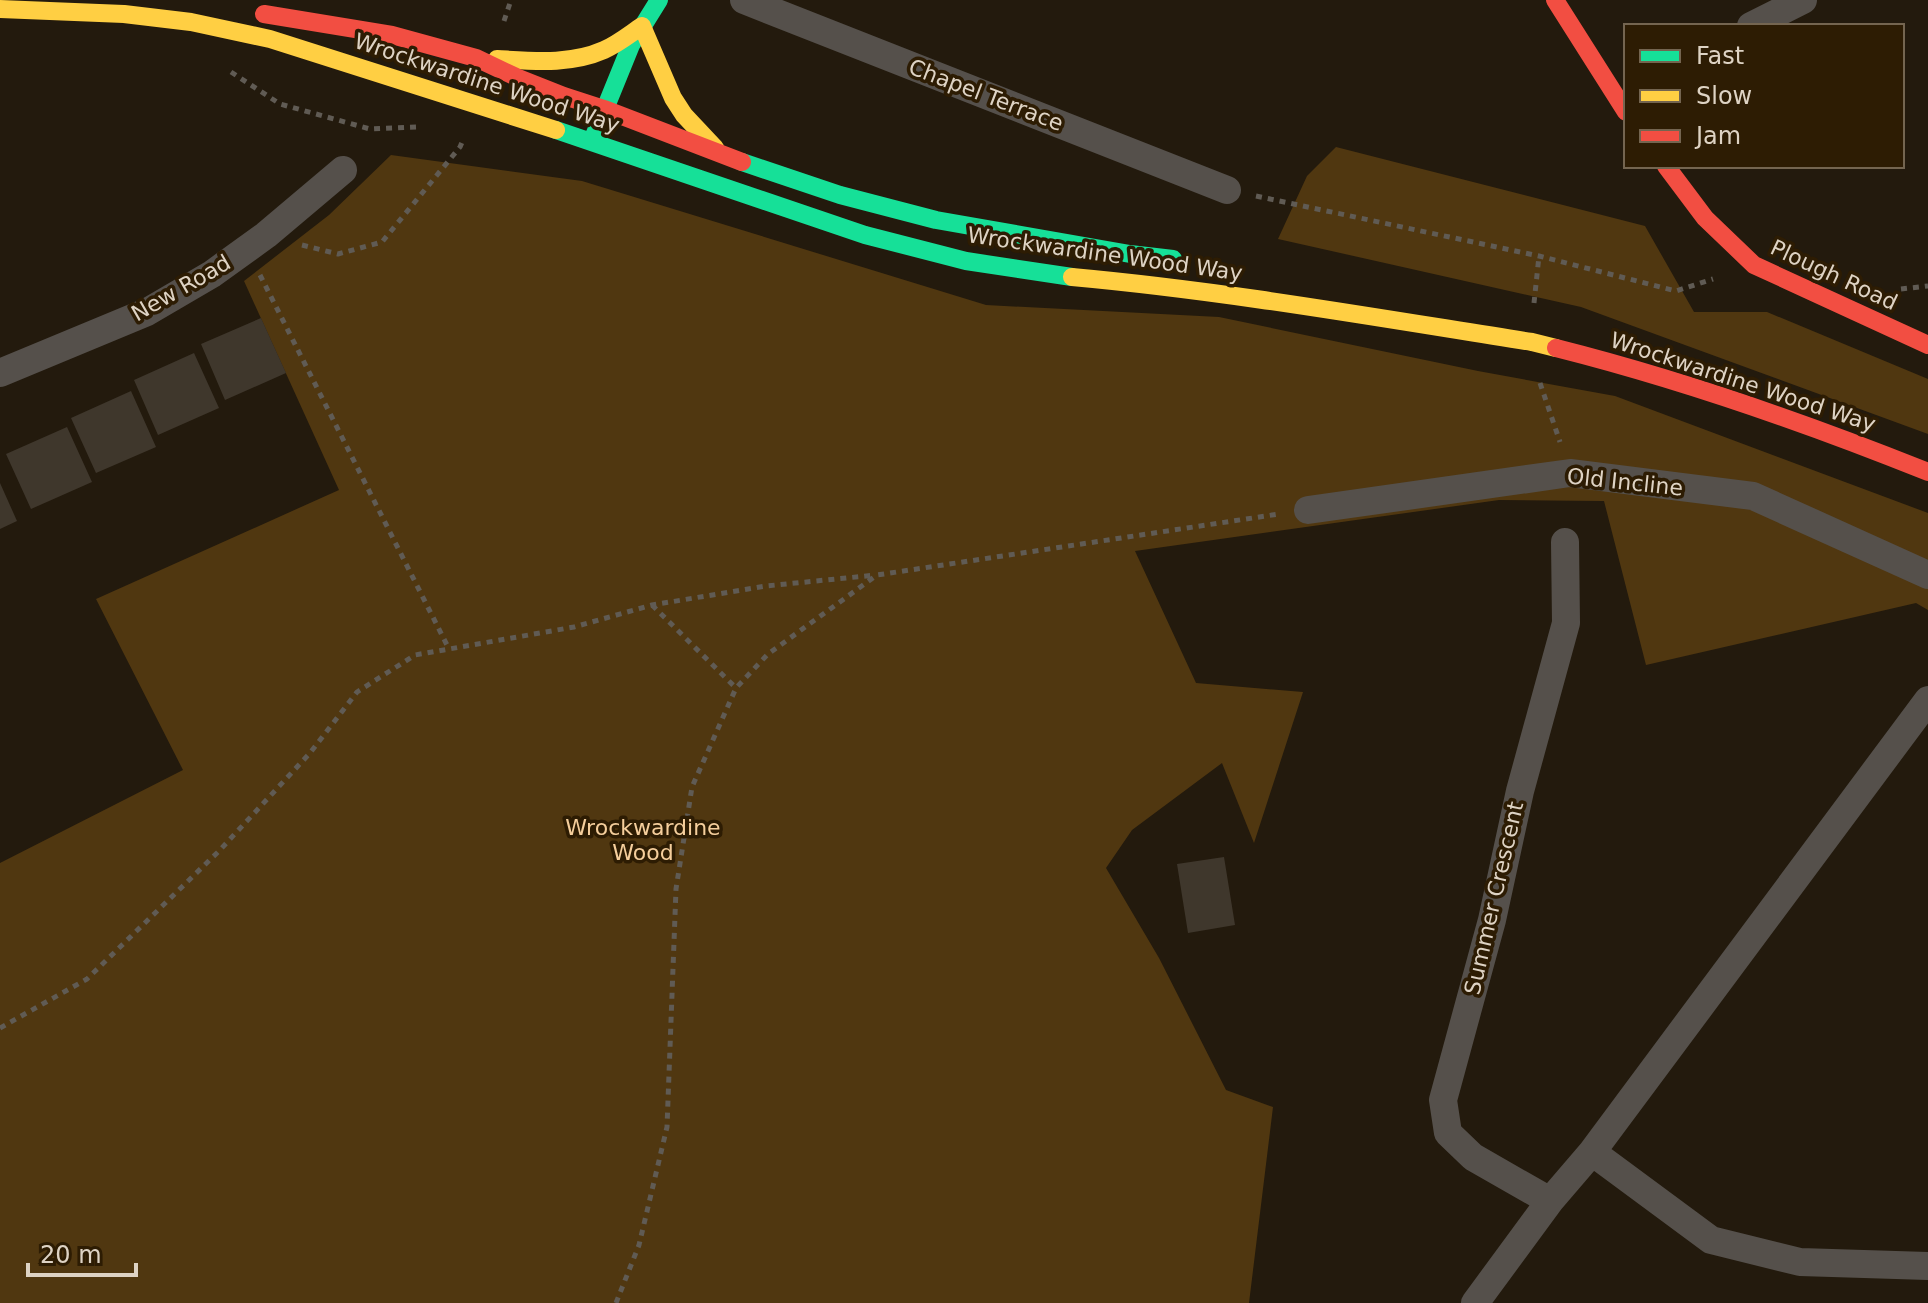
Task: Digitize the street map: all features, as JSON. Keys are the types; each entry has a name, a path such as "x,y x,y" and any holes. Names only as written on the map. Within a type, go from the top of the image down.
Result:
{"main road":[{"path":"591,142 631,45 659,0"},
{"path":"1555,0 1624,106"},
{"name":"Wrockwardine Wood Way","path":"0,9 124,14 191,22 270,39 591,142 865,235 966,261 1046,274 1160,285 1282,302 1532,342 1728,398 1846,439 1928,472"},
{"name":"Wrockwardine Wood Way","path":"243,10 392,35 476,58 516,77 762,170 840,195 936,220 1130,254 1188,261"},
{"path":"476,58 575,60 604,51 642,26"},
{"path":"642,26 673,98 684,115 721,154"},
{"name":"Plough Road","path":"1668,168 1705,218 1754,265 1928,345"}],"street":[{"name":"Chapel Terrace","path":"744,0 1227,190"},
{"path":"1755,24 1803,0"},
{"name":"New Road","path":"0,373 147,312 212,274 257,242 343,170"},
{"name":"Old Incline","path":"1308,510 1570,473 1753,496 1928,575"},
{"name":"Summer Crescent","path":"1550,1201 1473,1157 1448,1133 1443,1100 1492,920 1520,791 1566,623 1565,542"},
{"path":"1475,1303 1550,1201 1592,1152 1928,700"},
{"path":"1592,1152 1711,1240 1800,1262 1928,1266"}],"path":[{"path":"222,66 280,104 358,129 423,127"},
{"path":"257,242 338,254 382,242 460,147"},
{"path":"1227,190 1539,256 1676,291 1754,265"},
{"path":"257,242 449,649"},
{"path":"1539,256 1532,359 1570,473"},
{"path":"0,1028 87,979 239,829 310,753 357,692 415,655 574,627 652,605 766,586 877,575 1308,510"},
{"path":"616,1303 639,1245 667,1127 676,889 692,787 736,688 768,654 877,575"},
{"path":"652,605 736,688"}],"green space":[{"path":"1336,147 1645,226 1694,312 1767,312 1928,379 1928,434 1581,307 1278,239 1307,176"},
{"name":"Wrockwardine Wood","path":"391,155 582,181 986,305 1219,317 1615,396 1928,513 1928,610 1916,603 1646,665 1604,501 1499,500 1135,551 1196,683 1303,692 1254,843 1222,763 1132,830 1106,868 1159,958 1226,1090 1273,1107 1249,1303 0,1303 0,863 183,770 96,599 339,490 244,281 329,215"}],"building":[{"path":"261,318 286,373 225,400 201,344"},
{"path":"194,353 219,408 158,435 134,380"},
{"path":"131,391 156,447 96,473 71,418"},
{"path":"67,427 92,482 31,509 6,454"},
{"path":"0,483 17,521 0,529"},
{"path":"1224,857 1235,925 1188,933 1177,864"}],"traffic: fast":[{"path":"594,136 631,45 659,0"},
{"path":"556,130 865,235 966,261 1072,277"},
{"path":"742,162 840,195 936,220 1173,259"}],"traffic: slow":[{"path":"0,9 124,14 191,22 270,39 556,130"},
{"path":"497,59 551,61 578,58 609,48 642,26 673,98 684,115 715,148"},
{"path":"1072,277 1302,306 1556,348"}],"traffic: jam":[{"path":"1555,0 1624,109"},
{"path":"264,14 392,35 476,58 564,96 742,162"},
{"path":"1668,168 1705,218 1754,265 1928,345"},
{"path":"1556,348 1744,404 1928,472"}]}
